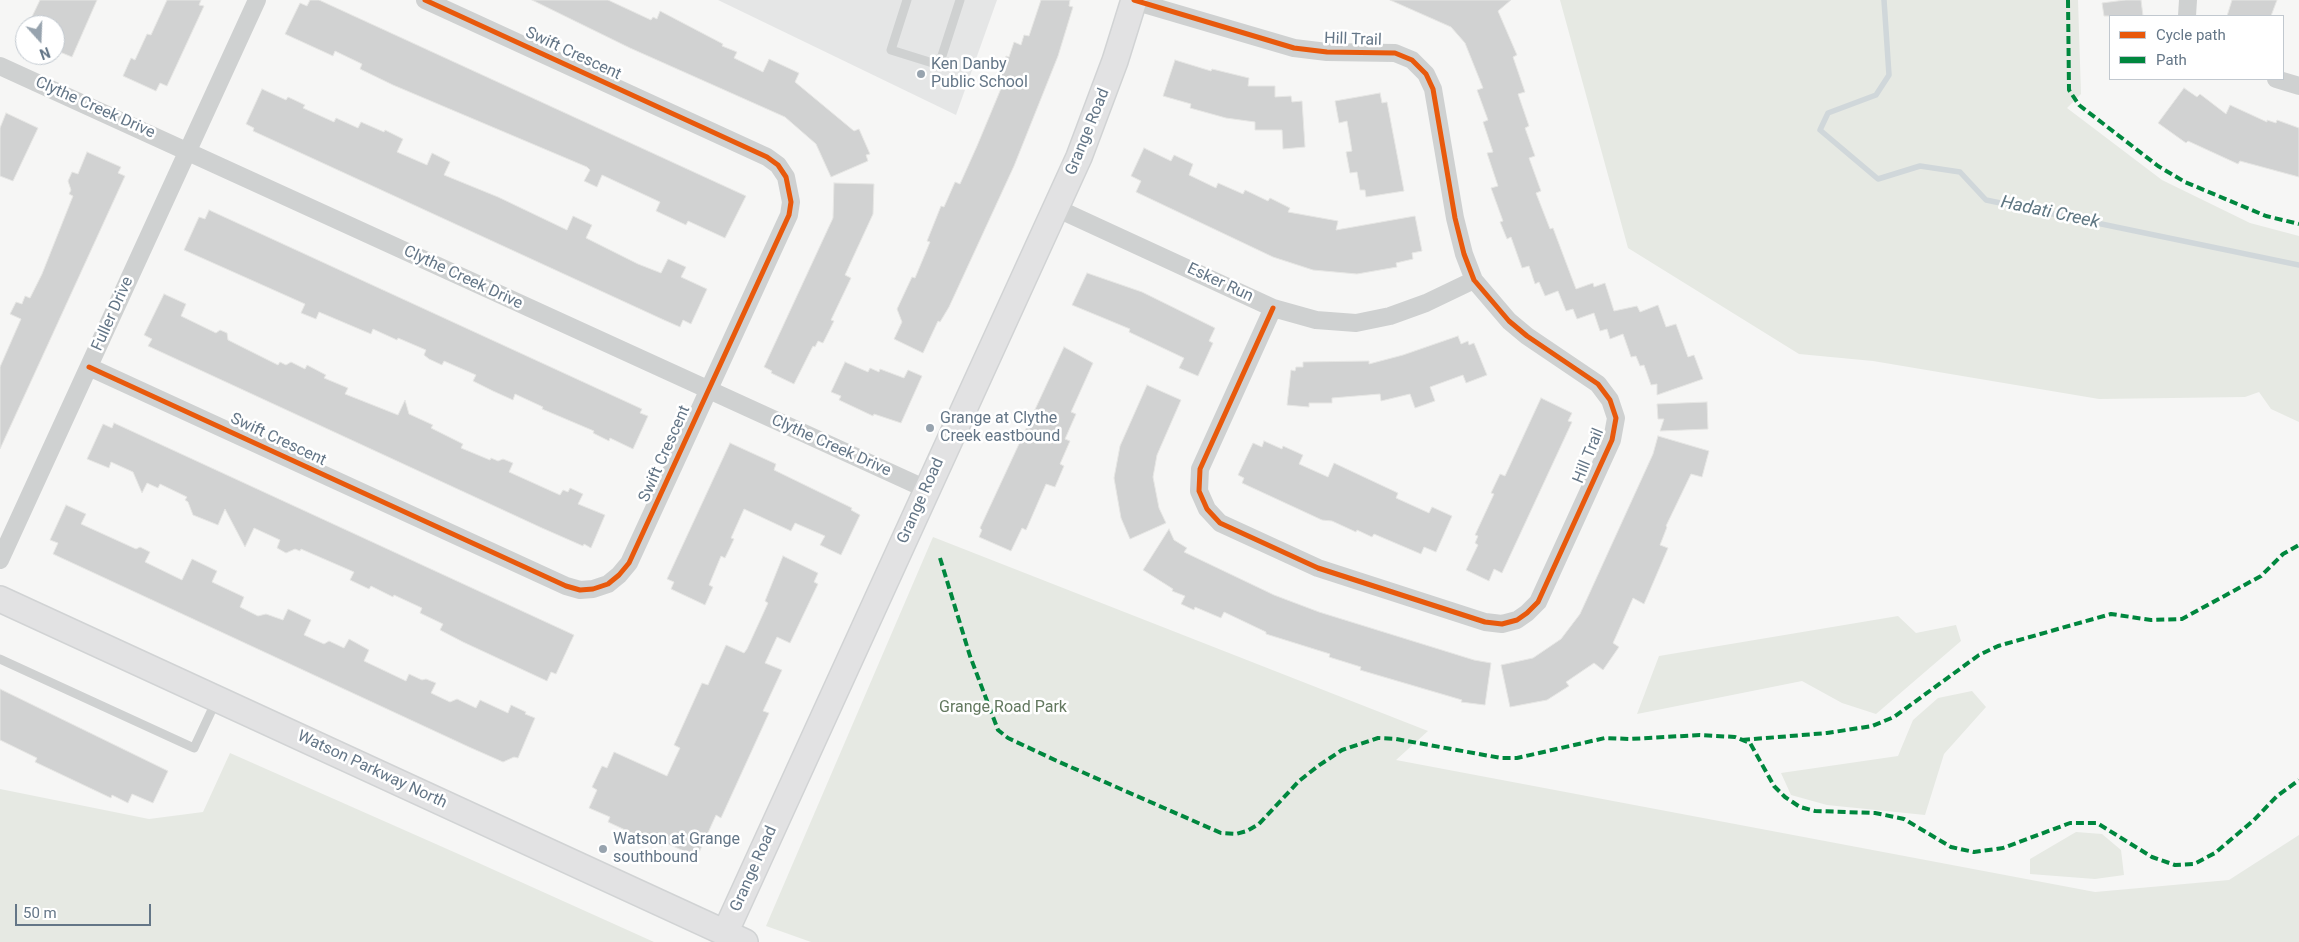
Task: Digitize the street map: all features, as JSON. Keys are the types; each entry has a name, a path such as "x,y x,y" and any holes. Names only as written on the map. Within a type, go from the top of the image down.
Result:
{"street":[{"path":"187,150 257,0"},
{"name":"Swift Crescent","path":"89,367 566,586 580,590 608,584 620,576 629,563 789,215 791,202 786,177 778,165 758,153 426,0"},
{"path":"2187,15 2188,0"},
{"name":"Grange Road","path":"730,939 926,489 1091,128 1134,1"},
{"name":"Hill Trail","path":"1134,1 1294,48 1327,52 1394,53 1412,60 1426,74 1433,89 1454,218 1464,254 1474,280 1509,321 1527,336 1598,384 1610,400 1616,418 1612,440 1538,602 1517,620 1502,624 1484,622 1318,568 1220,523 1207,509 1199,491 1200,469 1273,308"},
{"name":"Clythe Creek Drive","path":"0,66 926,489"},
{"path":"2279,80 2299,86"},
{"name":"Fuller Drive","path":"0,560 187,150"},
{"name":"Esker Run","path":"1056,208 1273,308 1316,320 1356,323 1390,316 1426,303 1474,280"},
{"name":"Watson Parkway North","path":"0,599 217,698 730,939"}],"lane":[{"path":"907,0 891,50 939,65 960,0"},
{"path":"0,659 194,748 217,698"}],"shaded area":[{"name":"Ken Danby Public School","path":"718,0 997,0 956,115"}],"green space":[{"path":"1560,0 2078,0 2081,94 2067,108 2162,180 2250,223 2299,236 2299,422 2271,409 2259,392 2245,397 2099,399 1873,361 1799,354 1628,248"},
{"name":"Grange Road Park","path":"933,537 1428,731 1396,760 2095,892 2229,880 2299,835 2299,942 811,942 766,926"},
{"path":"1898,616 1916,633 1956,625 1961,641 1876,714 1842,703 1802,681 1637,714 1659,656"},
{"path":"1972,691 1986,707 1944,754 1925,815 1827,805 1791,795 1781,773 1898,756 1913,720 1938,698"},
{"path":"230,753 654,942 0,942 0,789 149,819 203,812"},
{"path":"2076,832 2102,834 2121,850 2124,875 2095,879 2030,874 2030,859"}],"building":[{"path":"40,0 97,0 72,57 65,54 65,15 33,15"},
{"path":"167,0 201,0 199,5 204,6 167,86 160,83 156,91 123,76 131,58 135,60 147,34 151,35"},
{"path":"310,0 319,0 746,196 725,238 688,221 686,225 656,211 660,202 602,175 597,187 584,181 590,170 587,167 393,85 360,69 362,64 335,51 333,56 285,34 300,3 307,6"},
{"path":"532,0 608,0 651,20 653,17 657,19 660,11 723,44 722,46 737,52 734,58 763,72 769,59 799,73 795,82 854,131 859,129 870,154 866,155 868,161 831,177 816,144 785,117 630,48"},
{"path":"1041,0 1070,0 1069,6 1073,7 1058,56 1014,166 949,307 940,322 938,321 923,353 894,339 902,322 897,309 912,277 915,278 930,242 927,241 941,206 944,207 955,182 960,184 977,146 1005,79 998,77 1006,56 1009,57 1014,42 1021,45 1024,35 1029,36"},
{"path":"1390,0 1511,0 1498,11 1517,55 1513,57 1525,92 1518,94 1529,126 1525,128 1535,156 1529,158 1541,191 1536,193 1550,229 1553,228 1576,289 1593,283 1594,287 1605,283 1614,311 1637,306 1640,312 1658,305 1666,327 1676,324 1688,357 1694,355 1703,379 1657,395 1657,384 1651,385 1644,365 1640,366 1636,356 1631,357 1623,334 1610,339 1607,329 1600,331 1594,313 1577,319 1573,309 1566,311 1558,291 1545,296 1539,282 1535,284 1529,266 1522,268 1511,237 1507,239 1500,222 1503,221 1491,188 1498,186 1487,153 1493,152 1483,122 1488,120 1477,90 1483,88 1465,43 1451,27"},
{"path":"2141,0 2143,15 2104,16 2102,3"},
{"path":"2232,0 2277,0 2271,15 2227,15"},
{"path":"1175,60 1211,71 1212,69 1249,78 1248,86 1275,86 1275,97 1291,96 1292,102 1302,101 1305,147 1283,149 1282,130 1255,130 1255,122 1226,118 1190,108 1191,104 1163,96"},
{"path":"2184,88 2197,97 2200,94 2226,114 2230,105 2267,122 2267,120 2276,123 2277,120 2299,128 2299,177 2240,161 2238,164 2188,141 2186,143 2158,123"},
{"path":"262,89 286,100 288,97 305,105 303,108 334,122 336,118 358,128 361,122 384,132 385,130 403,139 397,152 427,165 432,153 450,162 444,175 498,197 567,230 573,216 592,225 586,238 638,264 661,273 668,259 686,267 681,277 707,289 691,324 683,320 680,327 664,320 253,131 254,128 246,124"},
{"path":"1380,93 1382,103 1387,102 1404,191 1366,197 1365,190 1360,190 1357,172 1350,173 1346,152 1352,151 1347,121 1339,123 1335,101"},
{"path":"6,113 38,128 13,181 0,176 0,128"},
{"path":"1144,148 1171,161 1174,155 1193,164 1189,175 1216,188 1218,183 1243,194 1245,190 1268,201 1270,198 1290,208 1288,212 1338,221 1336,230 1415,216 1422,251 1412,253 1413,259 1396,263 1397,267 1357,274 1313,270 1273,257 1136,192 1141,181 1131,176"},
{"path":"87,152 121,167 118,173 125,176 0,449 0,367 21,319 10,314 16,302 22,304 25,296 30,298 42,274 73,196 69,194 71,190 68,181 72,172 78,174"},
{"path":"834,183 874,184 873,214 845,275 851,278 831,320 834,321 823,343 818,341 815,347 813,346 794,384 771,373 772,371 764,367 833,218"},
{"path":"209,210 642,409 640,413 648,416 633,449 610,438 609,441 593,433 594,431 542,409 543,407 515,394 513,400 493,391 473,381 476,375 444,361 442,365 429,359 424,355 426,350 398,338 397,340 373,329 371,334 319,312 316,319 301,313 305,304 184,250 199,217 205,219"},
{"path":"1087,273 1142,292 1215,328 1209,341 1213,343 1198,376 1179,368 1184,358 1129,332 1130,329 1072,305"},
{"path":"164,294 186,304 181,316 216,333 220,330 227,333 228,340 278,365 280,362 286,365 291,362 305,369 307,365 326,375 324,378 348,388 345,394 398,415 405,400 409,414 433,425 431,428 463,444 461,448 490,460 491,458 498,461 503,459 513,463 509,472 560,495 563,490 568,492 570,488 583,494 578,504 605,515 591,548 542,528 148,346 152,339 144,335"},
{"path":"1458,336 1461,344 1468,341 1469,345 1474,343 1487,375 1466,383 1463,375 1430,387 1435,401 1415,408 1410,394 1381,401 1380,394 1332,398 1332,403 1309,403 1309,407 1287,405 1291,370 1295,371 1296,367 1303,367 1303,362 1369,361 1369,364 1403,355"},
{"path":"1064,347 1093,363 1071,412 1076,414 1065,439 1070,441 1060,464 1064,466 1055,487 1046,484 1026,530 1022,528 1011,551 979,537 982,530 980,528"},
{"path":"845,362 868,372 870,368 879,372 880,369 904,378 908,370 922,376 901,423 874,414 873,416 839,400 841,396 831,392"},
{"path":"1147,385 1181,400 1157,455 1153,477 1159,508 1166,523 1130,539 1121,518 1114,478 1120,446"},
{"path":"1541,398 1572,413 1568,421 1572,422 1502,573 1494,569 1489,581 1466,570 1478,545 1475,543 1478,536 1475,535 1494,494 1491,493 1500,474 1505,476"},
{"path":"1707,402 1708,429 1660,431 1664,419 1658,419 1657,404"},
{"path":"114,423 574,635 556,674 551,672 547,681 463,642 440,630 443,624 420,613 422,608 371,586 369,589 350,580 354,572 301,549 300,551 295,549 286,553 277,548 280,540 254,528 245,547 225,509 218,525 193,515 188,502 185,500 187,497 160,484 158,488 147,483 142,493 133,472 111,462 109,468 87,459 103,424 112,428"},
{"path":"1658,436 1709,451 1702,477 1691,474 1666,526 1660,545 1668,548 1644,604 1633,598 1613,643 1619,647 1603,670 1594,663 1566,682 1569,686 1547,700 1510,707 1501,665 1533,658 1561,639 1580,614 1653,454"},
{"path":"1264,441 1282,449 1283,446 1303,455 1299,464 1328,477 1334,463 1398,493 1396,498 1429,513 1432,507 1452,516 1436,552 1424,547 1421,554 1374,534 1372,537 1332,521 1322,520 1242,483 1244,478 1238,475 1253,443 1262,447"},
{"path":"730,443 776,464 774,470 852,508 851,510 860,515 841,555 820,545 825,536 795,523 791,531 744,509 731,538 734,539 725,558 721,556 709,585 713,587 705,605 671,589 674,582 667,579"},
{"path":"66,505 86,514 81,524 136,549 140,547 150,552 145,562 182,580 192,559 217,571 212,582 244,597 240,607 258,616 266,614 283,620 288,609 311,620 304,635 324,644 329,641 344,648 349,639 369,650 364,661 406,681 409,674 422,680 426,679 436,683 431,693 450,702 457,699 476,708 480,700 508,713 511,705 526,712 525,714 535,718 518,758 514,757 503,762 53,554 58,543 50,540"},
{"path":"1169,529 1174,540 1187,548 1184,552 1274,595 1319,612 1474,660 1491,663 1485,705 1461,702 1462,700 1360,670 1361,667 1329,657 1330,654 1266,634 1266,632 1224,612 1221,618 1195,607 1194,610 1181,604 1185,596 1172,591 1173,589 1143,570"},
{"path":"783,556 818,573 814,582 818,584 790,643 777,637 765,663 782,670 763,711 769,713 721,818 716,815 697,857 664,842 662,847 608,822 610,817 589,808 597,790 592,787 602,766 607,768 614,752 667,776 680,748 674,745 702,683 708,685 726,645 744,653 747,649 768,603 765,601"},
{"path":"0,689 168,771 153,803 132,794 128,803 112,795 111,798 35,762 37,758 0,740"}],"waterway":[{"name":"Hadati Creek","path":"1884,0 1889,75 1876,95 1828,113 1820,130 1878,179 1920,166 1960,172 1986,200 2299,265"}],"marked path":[{"path":"2068,0 2069,90 2079,105 2158,166 2185,182 2266,216 2299,224"},
{"path":"1742,740 1827,733 1872,726 1894,717 1979,655 1998,646 2111,614 2151,620 2182,619 2261,576 2283,554 2299,545"},
{"path":"940,558 970,656 998,730 1008,738 1057,761 1221,833 1236,834 1247,831 1259,824 1299,781 1318,766 1342,750 1378,738 1396,739 1501,758 1517,758 1605,738 1630,739 1700,735 1735,737 1750,743 1774,786 1785,797 1800,807 1815,811 1875,813 1904,819 1951,847 1974,852 2003,848 2070,823 2097,823 2152,857 2175,865 2194,864 2215,853 2254,820 2277,796 2299,780"}],"cycle path":[{"path":"89,367 566,586 580,590 593,589 608,584 619,575 629,563 789,215 791,202 786,177 778,165 767,157 425,0"},
{"path":"1134,0 1294,48 1327,52 1395,53 1412,60 1426,74 1433,89 1455,218 1464,254 1474,280 1509,321 1527,336 1598,384 1610,400 1616,418 1612,440 1538,602 1527,613 1517,620 1502,624 1485,622 1318,568 1220,523 1207,509 1199,491 1200,469 1273,308"}],"place":[{"name":"Ken Danby Public School","path":"921,74"},
{"name":"Grange at Clythe Creek eastbound","path":"930,428"},
{"name":"Watson at Grange southbound","path":"603,849"}]}
